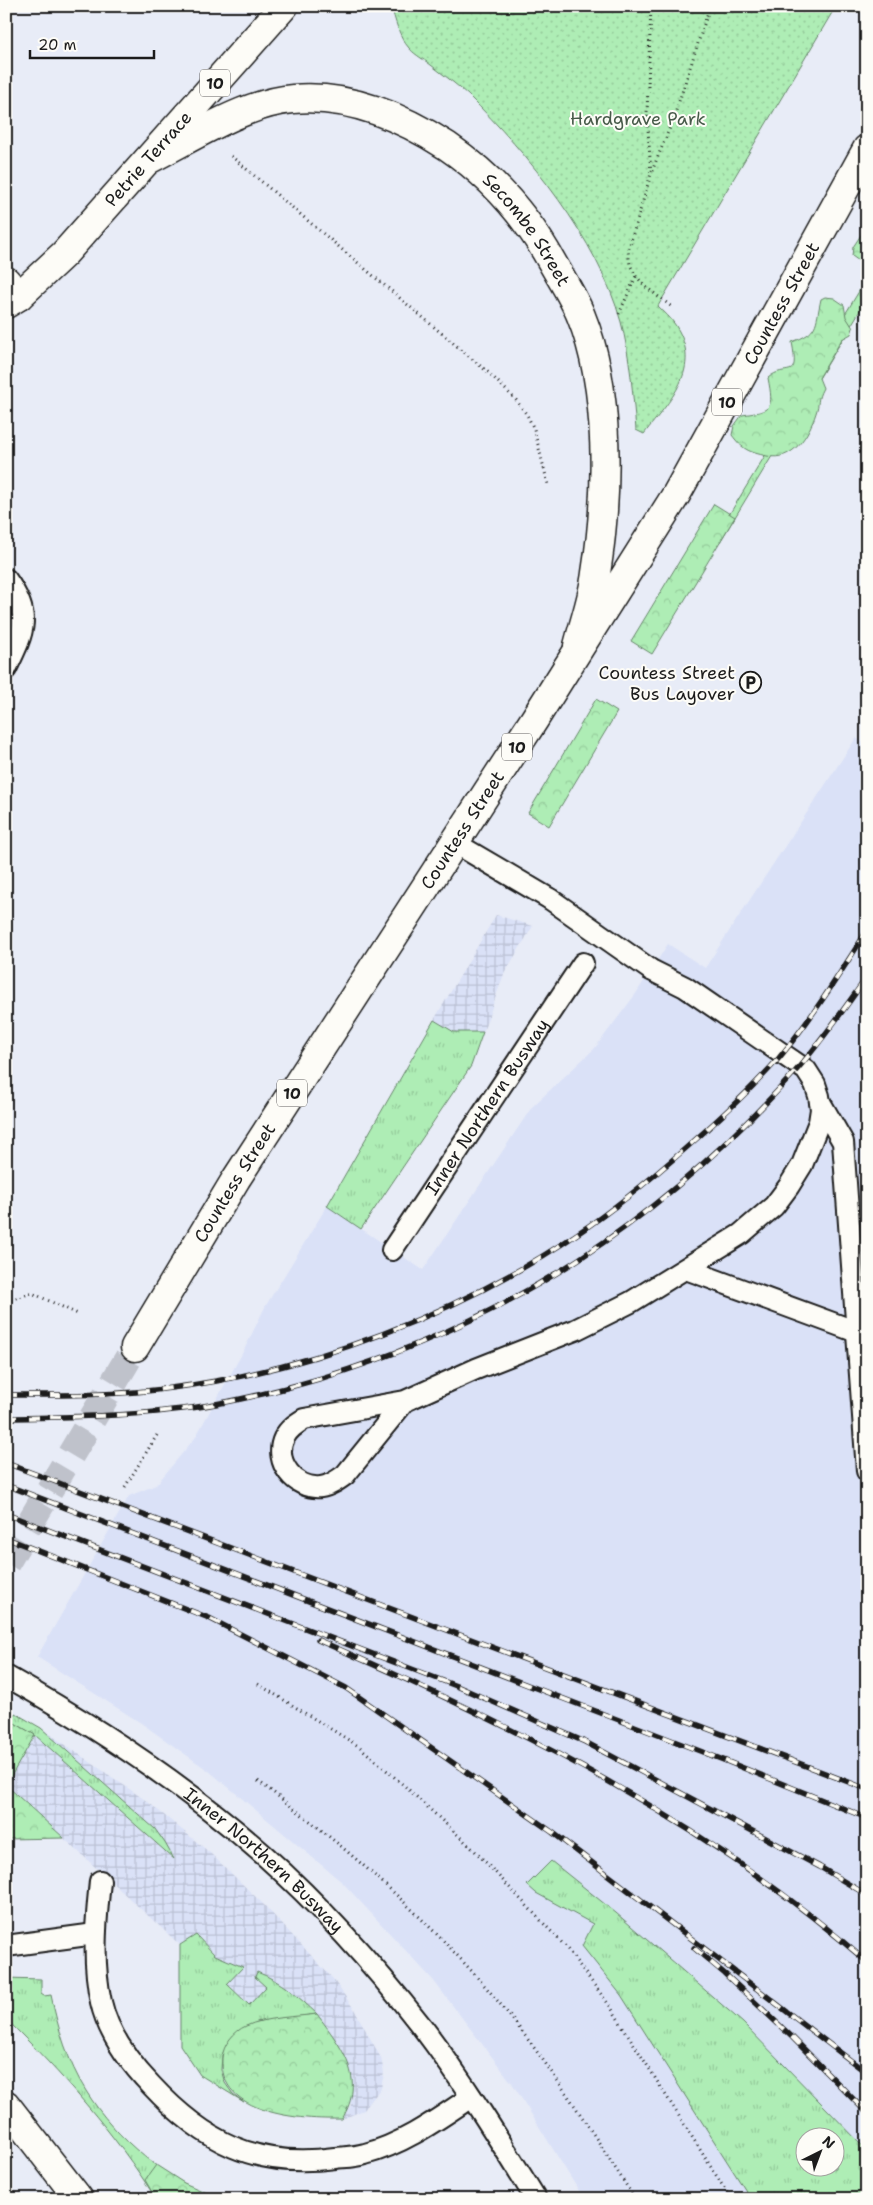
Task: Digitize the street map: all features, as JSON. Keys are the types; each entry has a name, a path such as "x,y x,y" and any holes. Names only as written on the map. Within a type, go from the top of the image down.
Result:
{"main road":[{"name":"Petrie Terrace","path":"10,294 58,260 284,6"},
{"name":"Secombe Street","path":"146,161 258,106 295,99 323,100 354,104 390,116 416,128 466,159 498,187 526,220 564,284 582,317 595,361 602,409 605,476 596,575 577,650"},
{"name":"Countess Street","path":"135,1347 236,1179 455,843 676,495 867,149"},
{"path":"6,2105 79,2199"}],"lane":[{"path":"6,579 19,597 25,624 18,645 6,669"},
{"path":"455,843 550,900 651,970 685,987 806,1070 815,1084 820,1102 843,1142 867,1471"},
{"name":"Inner Northern Busway","path":"392,1250 583,963"},
{"path":"405,1401 345,1475 332,1484 321,1487 304,1484 290,1474 284,1464 282,1451 284,1438 292,1427 304,1419 405,1401 476,1369 576,1330 631,1302 741,1234 758,1220 789,1186 802,1165 819,1122 820,1102"},
{"path":"686,1269 857,1332"},
{"name":"Inner Northern Busway","path":"6,1676 44,1697 119,1745 200,1802 265,1856 334,1923 423,2028 471,2097 536,2199"},
{"path":"100,1881 94,1934 101,2003 121,2047 135,2068 184,2118 216,2140 248,2154 281,2160 307,2162 365,2154 412,2135 471,2097"},
{"path":"6,1946 94,1934"}],"path":[{"path":"651,6 647,114 651,174"},
{"path":"672,307 646,288 636,276 630,265 628,251 651,174 672,120 710,6"},
{"path":"230,156 490,374 516,400 527,415 534,430 548,484"},
{"path":"618,316 636,276"},
{"path":"6,1301 32,1293 80,1315"},
{"path":"125,1487 157,1435"},
{"path":"258,1684 360,1747 474,1850 565,1946 610,2006 731,2199"},
{"path":"258,1781 318,1826 367,1867 468,1966 522,2033 590,2128 635,2199"}],"shaded area":[{"path":"856,738 865,744 867,742 867,2199 584,2199 512,2083 433,1980 343,1883 209,1771 141,1723 37,1657 129,1496 156,1485 195,1438 243,1352 265,1307 327,1206 423,1270 532,1107 595,1048 635,995 668,944 705,968"},
{"path":"496,915 533,926 504,974 483,1032 454,1032 434,1020"},
{"path":"41,1728 148,1802 209,1852 265,1906 333,1979 354,2009 381,2058 384,2073 381,2088 364,2110 342,2119 351,2105 332,2034 317,2014 299,1997 278,1982 257,1972 255,1977 266,1987 250,2005 227,1984 243,1967 215,1955 196,1935 180,1945 6,1785 35,1735 172,1858 155,1829"}],"green space":[{"name":"Hardgrave Park","path":"391,6 836,6 658,306 674,323 683,342 686,356 685,370 673,396 644,434 636,430 629,361 621,322 596,260 578,229 537,171 491,118 463,91 409,48 400,33"},
{"path":"867,226 867,257 859,261 852,256 853,247"},
{"path":"867,278 867,299 720,542 715,538 814,375 841,321"},
{"path":"825,297 834,298 844,305 846,317 853,328 851,334 842,339 819,378 823,388 809,430 799,445 785,455 767,456 747,450 732,435 734,426 742,415 760,412 768,407 771,396 768,378 793,368 792,342 807,335 814,327 821,299"},
{"path":"714,504 735,517 652,654 631,641"},
{"path":"596,699 617,712 549,826 528,813"},
{"path":"434,1020 454,1032 483,1032 471,1066 361,1229 327,1206"},
{"path":"15,1713 41,1728 155,1829 174,1859 35,1735 11,1721"},
{"path":"6,1718 35,1735 6,1785"},
{"path":"6,1785 64,1838 6,1839"},
{"path":"551,1861 616,1913 743,2023 845,2128 796,2128 796,2178 846,2178 846,2129 867,2152 867,2199 751,2199 621,1995 582,1946 593,1924 536,1893 527,1885"},
{"path":"196,1935 215,1955 243,1967 227,1984 249,2005 266,1987 255,1977 257,1972 282,1985 317,2014 257,2022 227,2044 222,2055 221,2070 225,2083 233,2094 244,2102 200,2075 180,2045 180,1945"},
{"path":"6,1978 41,1979 41,1994 44,1996 51,1995 64,2045 74,2069 98,2109 112,2126 144,2157 162,2170 181,2182 221,2199 156,2199 123,2151 87,2105 6,2019"},
{"path":"317,2014 342,2051 352,2077 349,2104 342,2119 305,2118 285,2115 247,2103 233,2092 224,2077 222,2058 224,2048 233,2035 246,2026 262,2021"},
{"path":"156,2165 184,2183 221,2199 156,2199 145,2180"}],"tunnel":[{"path":"6,1563 135,1347"}],"railway":[{"path":"6,1395 130,1392 223,1380 276,1368 383,1334 434,1313 484,1289 532,1262 606,1214 722,1116 768,1070 791,1043 825,996 867,931"},
{"path":"6,1418 132,1414 192,1408 267,1393 322,1378 391,1355 456,1327 519,1295 579,1259 636,1219 691,1175 743,1126 803,1063 867,977"},
{"path":"6,1463 867,1789"},
{"path":"6,1485 726,1761 867,1818"},
{"path":"6,1514 459,1687 585,1742 820,1867 867,1895"},
{"path":"6,1538 209,1618 346,1688 552,1832 867,2073"},
{"path":"318,1640 465,1707 536,1742 605,1780 673,1820 740,1863 804,1910 867,1962"},
{"path":"694,1948 725,1974 792,2037 867,2113"}],"place":[{"name":"Countess Street Bus Layover","path":"751,683"}]}
